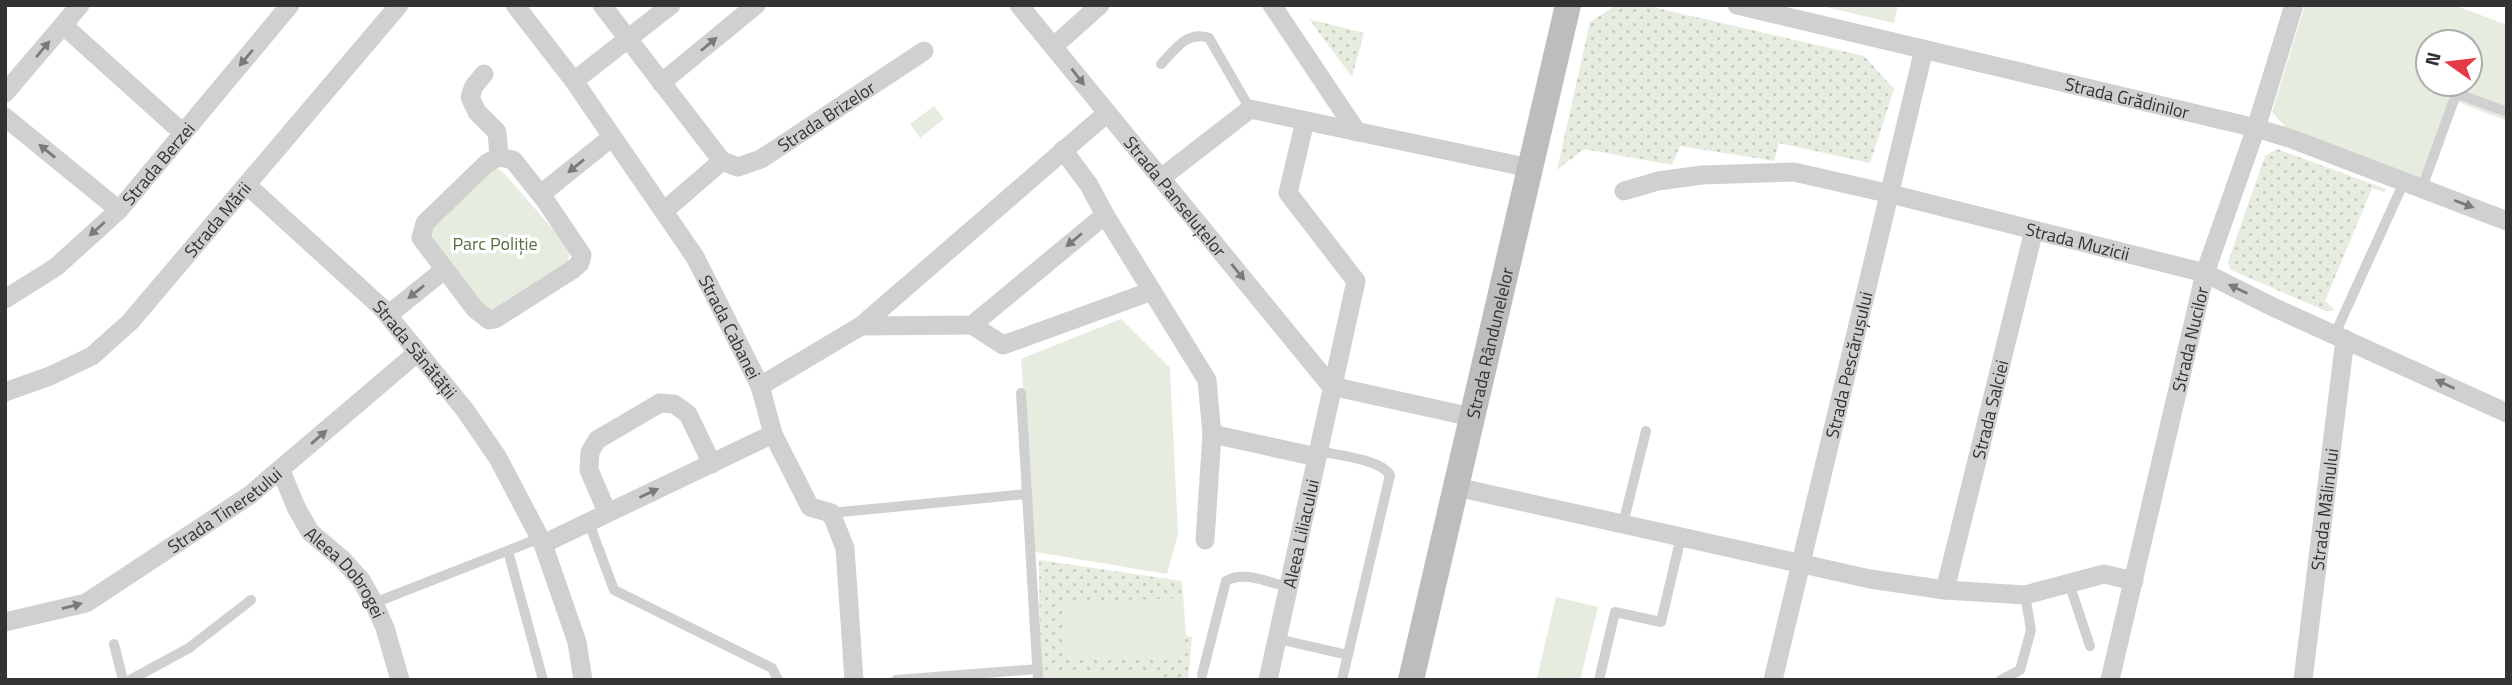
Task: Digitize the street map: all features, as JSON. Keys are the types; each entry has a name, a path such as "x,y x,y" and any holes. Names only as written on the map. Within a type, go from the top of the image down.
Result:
{"street":[{"path":"5,93 80,5"},
{"name":"Strada Berzei","path":"5,299 56,267 119,210 290,5"},
{"name":"Strada Mării","path":"5,392 50,376 92,356 130,322 399,5"},
{"name":"Strada Cabanei","path":"515,5 574,81 695,257 760,386 773,434 810,507 831,513"},
{"path":"602,5 722,161 664,212"},
{"path":"574,81 671,5"},
{"path":"662,83 756,5"},
{"name":"Strada Panseluțelor","path":"1019,5 1331,386"},
{"path":"1054,46 1100,5"},
{"path":"1272,5 1357,132"},
{"name":"Strada Rândunelelor","path":"1411,680 1568,5"},
{"name":"Strada Grădinilor","path":"1737,5 2256,128 2507,220"},
{"name":"Strada Nucilor","path":"2110,680 2205,273 2256,128 2294,5"},
{"path":"63,25 183,132"},
{"name":"Strada Pescărușului","path":"1773,680 1924,49"},
{"name":"Strada Brizelor","path":"722,161 738,167 761,159 924,51"},
{"path":"484,74 474,86 470,97 477,112 497,132 499,157"},
{"path":"1161,178 1250,109 1530,168"},
{"path":"760,386 861,326 1107,113"},
{"path":"5,117 119,210"},
{"name":"Aleea Liliacului","path":"1268,680 1356,281 1288,193 1305,121"},
{"path":"541,194 612,137"},
{"path":"1063,150 1089,185 1207,380 1212,434 1205,540"},
{"path":"499,157 513,160 541,194 582,255 580,263 572,270 489,320 481,316 424,245 422,230 425,223 487,163 499,157"},
{"name":"Strada Muzicii","path":"1624,191 1658,181 1702,175 1794,172 1891,194 2205,273 2507,413"},
{"name":"Strada Sănătății","path":"248,186 388,315 465,410 498,458 542,541 577,642 580,679"},
{"path":"972,325 1105,215"},
{"name":"Strada Salciei","path":"1945,590 2034,230"},
{"path":"388,315 444,270"},
{"path":"861,326 972,325 1003,345 1152,291"},
{"name":"Strada Mălinului","path":"2303,680 2340,337"},
{"name":"Strada Tineretului","path":"5,622 86,603 250,495 418,352"},
{"path":"1331,386 1472,417"},
{"path":"607,512 589,470 590,452 597,440 660,402 674,404 688,414 712,464"},
{"path":"542,541 589,523 773,434"},
{"path":"1212,434 1317,454"},
{"name":"Aleea Dobrogei","path":"281,471 310,532 343,560 361,580 385,628 400,680"},
{"path":"1456,487 1870,579 1945,590 2025,595 2104,574 2134,581"},
{"path":"831,513 845,548 854,680"}],"lane":[{"path":"1161,64 1187,37 1200,35 1209,38 1250,109"},
{"path":"2340,337 2455,97 2461,95 2507,112"},
{"path":"896,680 1038,675 1021,394"},
{"path":"1623,524 1646,431"},
{"path":"1317,454 1376,464 1386,468 1390,475 1342,680"},
{"path":"831,513 1026,494"},
{"path":"589,523 614,590 772,668 778,680"},
{"path":"1599,680 1615,612 1661,622 1681,537"},
{"path":"374,603 508,551 542,541"},
{"path":"508,551 543,680"},
{"path":"1202,675 1226,582 1233,577 1242,576 1289,587"},
{"path":"2069,583 2090,646"},
{"path":"2001,680 2020,670 2031,630 2025,595"},
{"path":"130,680 189,648 251,600"},
{"path":"1278,639 1348,656"},
{"path":"114,644 123,680"}],"green space":[{"path":"1617,5 1644,5 1864,56 1894,89 1870,163 1779,143 1774,161 1680,146 1672,165 1584,149 1557,170 1590,22"},
{"path":"1817,5 1898,5 1894,23"},
{"path":"2305,5 2454,5 2507,25 2507,121 2458,102 2427,184 2288,130 2272,112"},
{"path":"1309,19 1364,33 1352,77"},
{"path":"934,106 944,119 920,138 910,124"},
{"path":"2277,149 2386,189 2384,192 2372,188 2325,301 2335,310 2326,311 2231,270 2228,262 2265,156"},
{"name":"Parc Poliție","path":"496,168 503,172 570,249 568,262 491,310 480,309 427,229 488,170"},
{"path":"1121,319 1170,368 1178,534 1167,574 1035,552 1021,359"},
{"path":"1039,560 1182,581 1186,636 1192,637 1188,680 1040,680"},
{"path":"1556,597 1598,607 1580,680 1537,678"},
{"path":"1181,598 1182,657 1067,660 1065,602"},
{"path":"1154,671 1154,680 1044,680 1044,673"}]}
